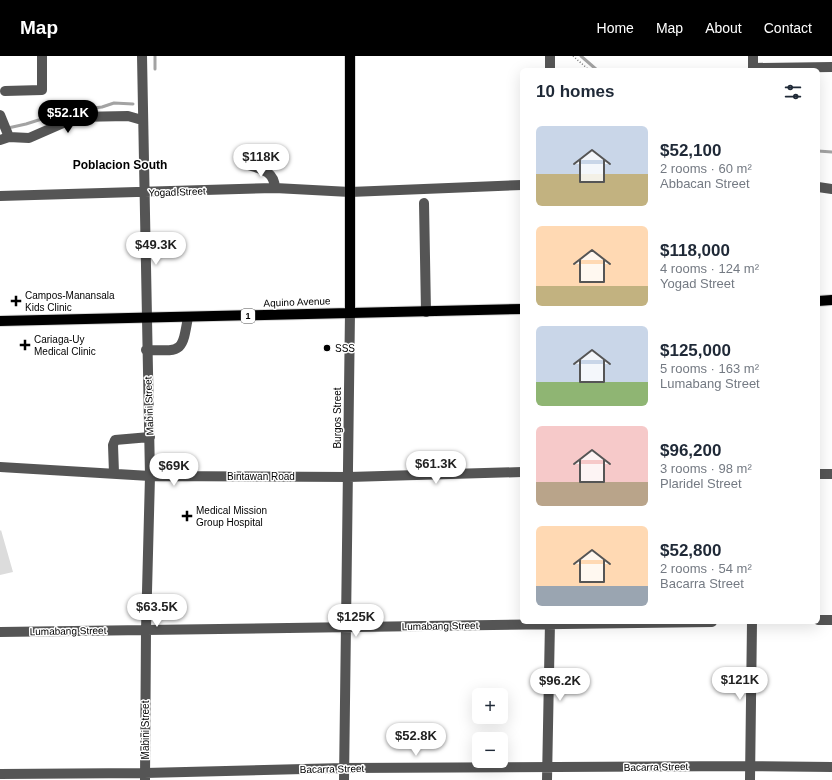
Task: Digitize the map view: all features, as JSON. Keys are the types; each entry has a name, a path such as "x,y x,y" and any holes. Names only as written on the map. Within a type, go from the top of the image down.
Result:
{"main road":[{"name":"Burgos Street","path":"350,56 350,312"},
{"path":"820,301 832,300"},
{"name":"Aquino Avenue","path":"0,321 520,309"}],"street":[{"path":"5,92 42,90 42,56"},
{"name":"Mabini Street","path":"142,56 146,350 150,437 145,777"},
{"path":"550,56 550,68"},
{"path":"753,56 753,68"},
{"path":"792,68 832,67"},
{"path":"2,119 6,137 29,138 77,117 128,116 142,120"},
{"path":"243,163 270,173 274,178 275,188"},
{"name":"Yogad Street","path":"0,196 275,188 350,192 520,186"},
{"path":"820,188 832,189"},
{"path":"424,203 426,312"},
{"name":"Burgos Street","path":"344,780 350,312"},
{"path":"146,350 173,351 180,347 184,341 188,317"},
{"path":"114,473 113,444 116,440 150,437"},
{"name":"Bintawan Road","path":"0,467 150,476 349,477 520,472"},
{"path":"820,474 832,474"},
{"path":"820,620 832,620"},
{"name":"Lumabang Street","path":"0,632 520,624"},
{"path":"547,780 550,624"},
{"path":"750,780 752,624"},
{"name":"Bacarra Street","path":"0,774 145,777 344,768 832,767"}],"path":[{"path":"573,56 587,68"}],"shaded area":[{"path":"1,530 13,572 0,575 0,531"}],"waterway":[{"path":"155,56 155,69"},
{"path":"581,56 595,68"},
{"path":"8,128 67,111 102,107 114,103 133,104"},
{"path":"820,151 832,152"}],"place":[{"name":"Campos-Manansala Kids Clinic","path":"16,301"},
{"name":"Cariaga-Uy Medical Clinic","path":"25,345"},
{"name":"SSS","path":"327,348"},
{"name":"Medical Mission Group Hospital","path":"187,516"}],"district":[{"name":"Poblacion South","path":"120,165"}]}
